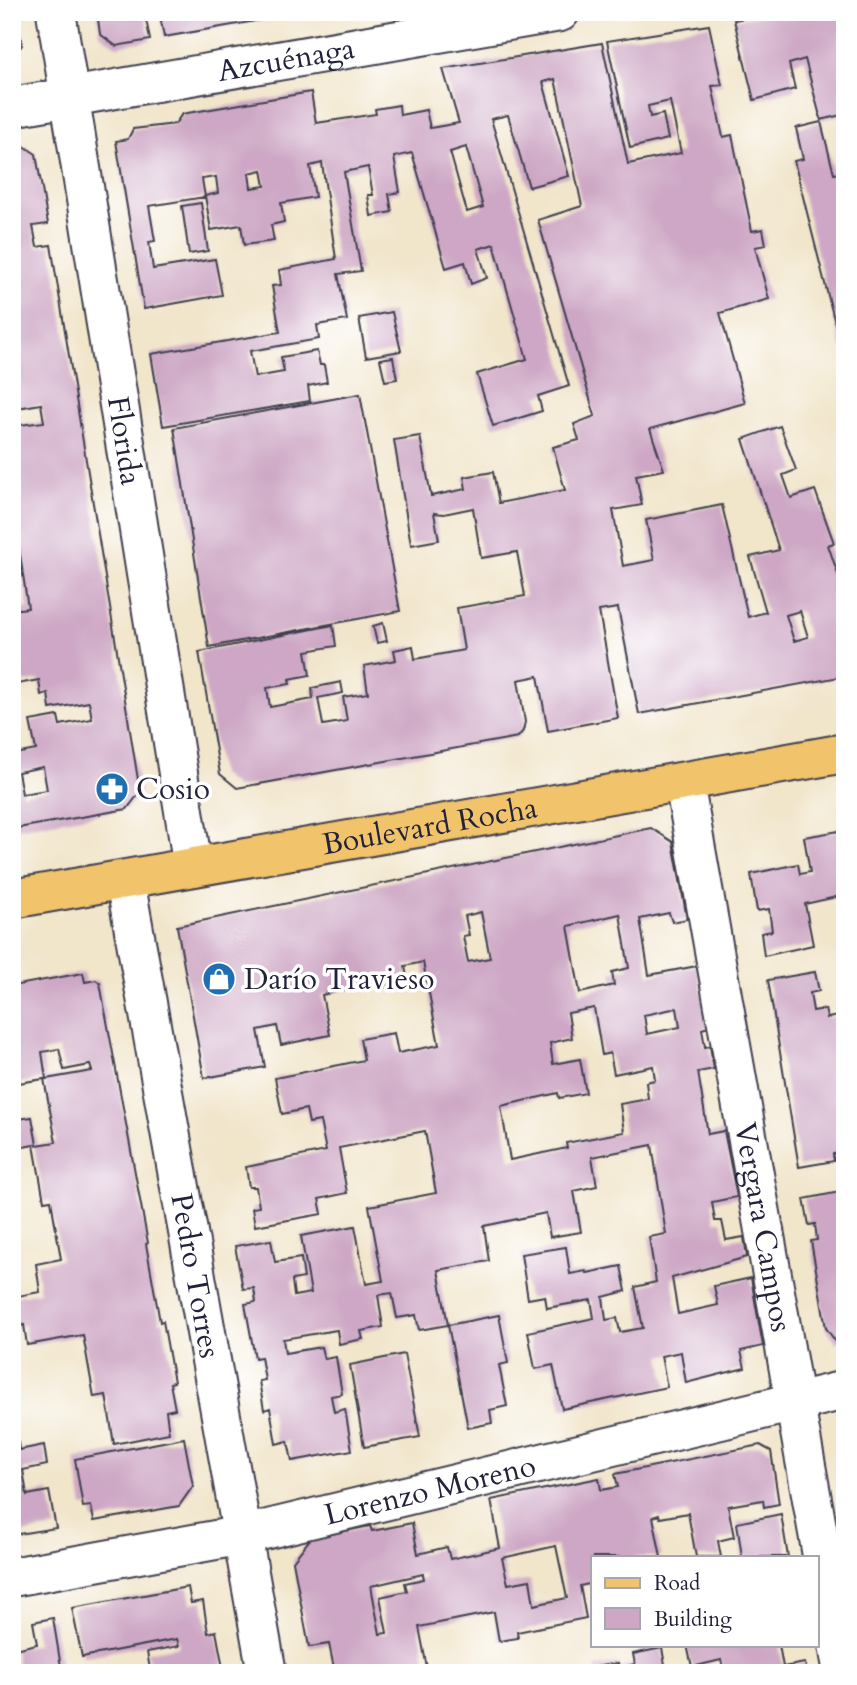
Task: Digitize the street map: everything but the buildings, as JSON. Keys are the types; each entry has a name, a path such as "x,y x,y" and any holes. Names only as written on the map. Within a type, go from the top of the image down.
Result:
{"main road":[{"name":"Boulevard Rocha","path":"12,899 845,753"}],"street":[{"name":"Florida","path":"56,12 193,867"},
{"name":"Azcuénaga","path":"12,107 559,12"},
{"name":"Vergara Campos","path":"684,782 843,1673"},
{"name":"Pedro Torres","path":"125,880 267,1673"},
{"name":"Lorenzo Moreno","path":"12,1577 243,1535 845,1390"}],"place":[{"name":"Cosio","path":"112,789"},
{"name":"Darío Travieso","path":"219,979"}]}
